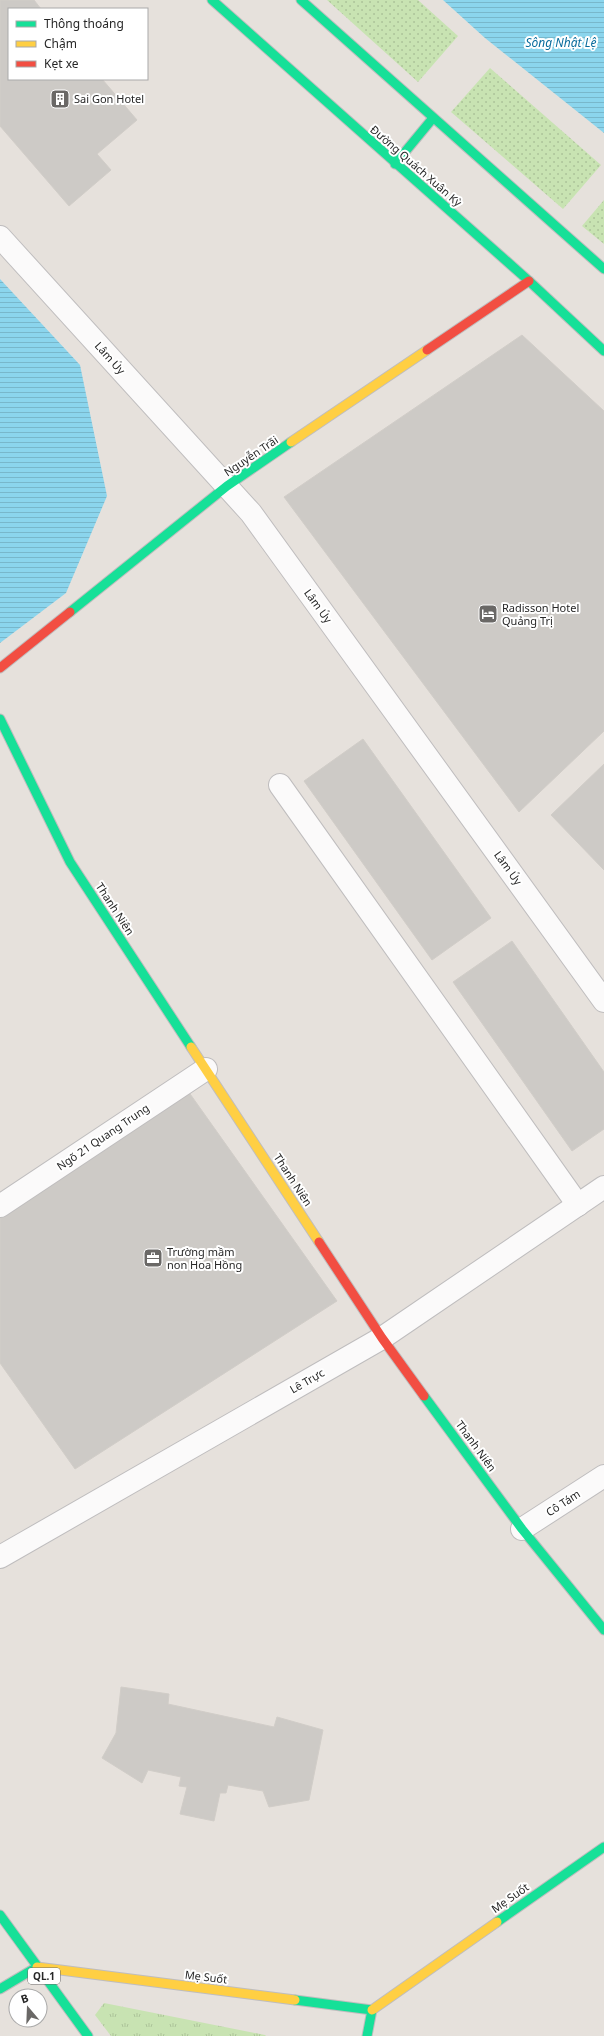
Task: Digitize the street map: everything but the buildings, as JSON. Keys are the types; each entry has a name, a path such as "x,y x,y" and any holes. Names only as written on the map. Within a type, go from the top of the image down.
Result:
{"street":[{"name":"Đường Quách Xuân Kỳ","path":"212,0 529,281 604,351"},
{"path":"302,0 432,118 604,269"},
{"path":"396,164 432,118"},
{"name":"Lâm Úy","path":"0,237 251,513 604,1001"},
{"name":"Nguyễn Trãi","path":"0,668 227,486 529,281"},
{"name":"Thanh Niên","path":"0,719 70,862 382,1338 522,1529 604,1630"},
{"path":"280,785 578,1205"},
{"name":"Ngõ 21 Quang Trung","path":"0,1206 206,1069"},
{"name":"Lê Trực","path":"0,1557 382,1338 604,1188"},
{"name":"Cô Tám","path":"522,1529 604,1476"},
{"name":"Mẹ Suốt","path":"37,1966 372,2010 604,1847"},
{"name":"QL.1","path":"0,1915 88,2036"},
{"path":"0,1989 37,1966"},
{"path":"367,2036 372,2010"}],"green space":[{"path":"327,0 418,0 458,36 418,82"},
{"path":"490,68 601,165 563,209 451,112"},
{"path":"604,200 604,244 582,226"},
{"path":"104,2003 266,2036 111,2036 95,2015"}],"water":[{"name":"Sông Nhật Lệ","path":"443,0 604,0 604,133 485,38"},
{"path":"0,279 80,365 107,496 66,593 0,643"}],"traffic: fast":[{"path":"212,0 529,281 604,351"},
{"path":"301,0 604,269"},
{"path":"395,164 433,118"},
{"path":"70,612 227,486 291,442"},
{"path":"0,719 70,862 191,1047"},
{"path":"424,1396 522,1529 604,1630"},
{"path":"497,1922 604,1847"},
{"path":"0,1915 88,2036"},
{"path":"0,1989 37,1967"},
{"path":"295,2000 372,2010 367,2036"}],"traffic: slow":[{"path":"291,442 427,350"},
{"path":"191,1047 319,1242"},
{"path":"372,2010 497,1922"},
{"path":"37,1967 295,2000"}],"traffic: jam":[{"path":"427,350 529,281"},
{"path":"0,668 70,612"},
{"path":"319,1242 382,1338 424,1396"}],"place":[{"name":"Sai Gon Hotel","path":"60,99"},
{"name":"Radisson Hotel Quảng Trị","path":"488,614"},
{"name":"Trường mầm non Hoa Hồng","path":"153,1258"}]}
